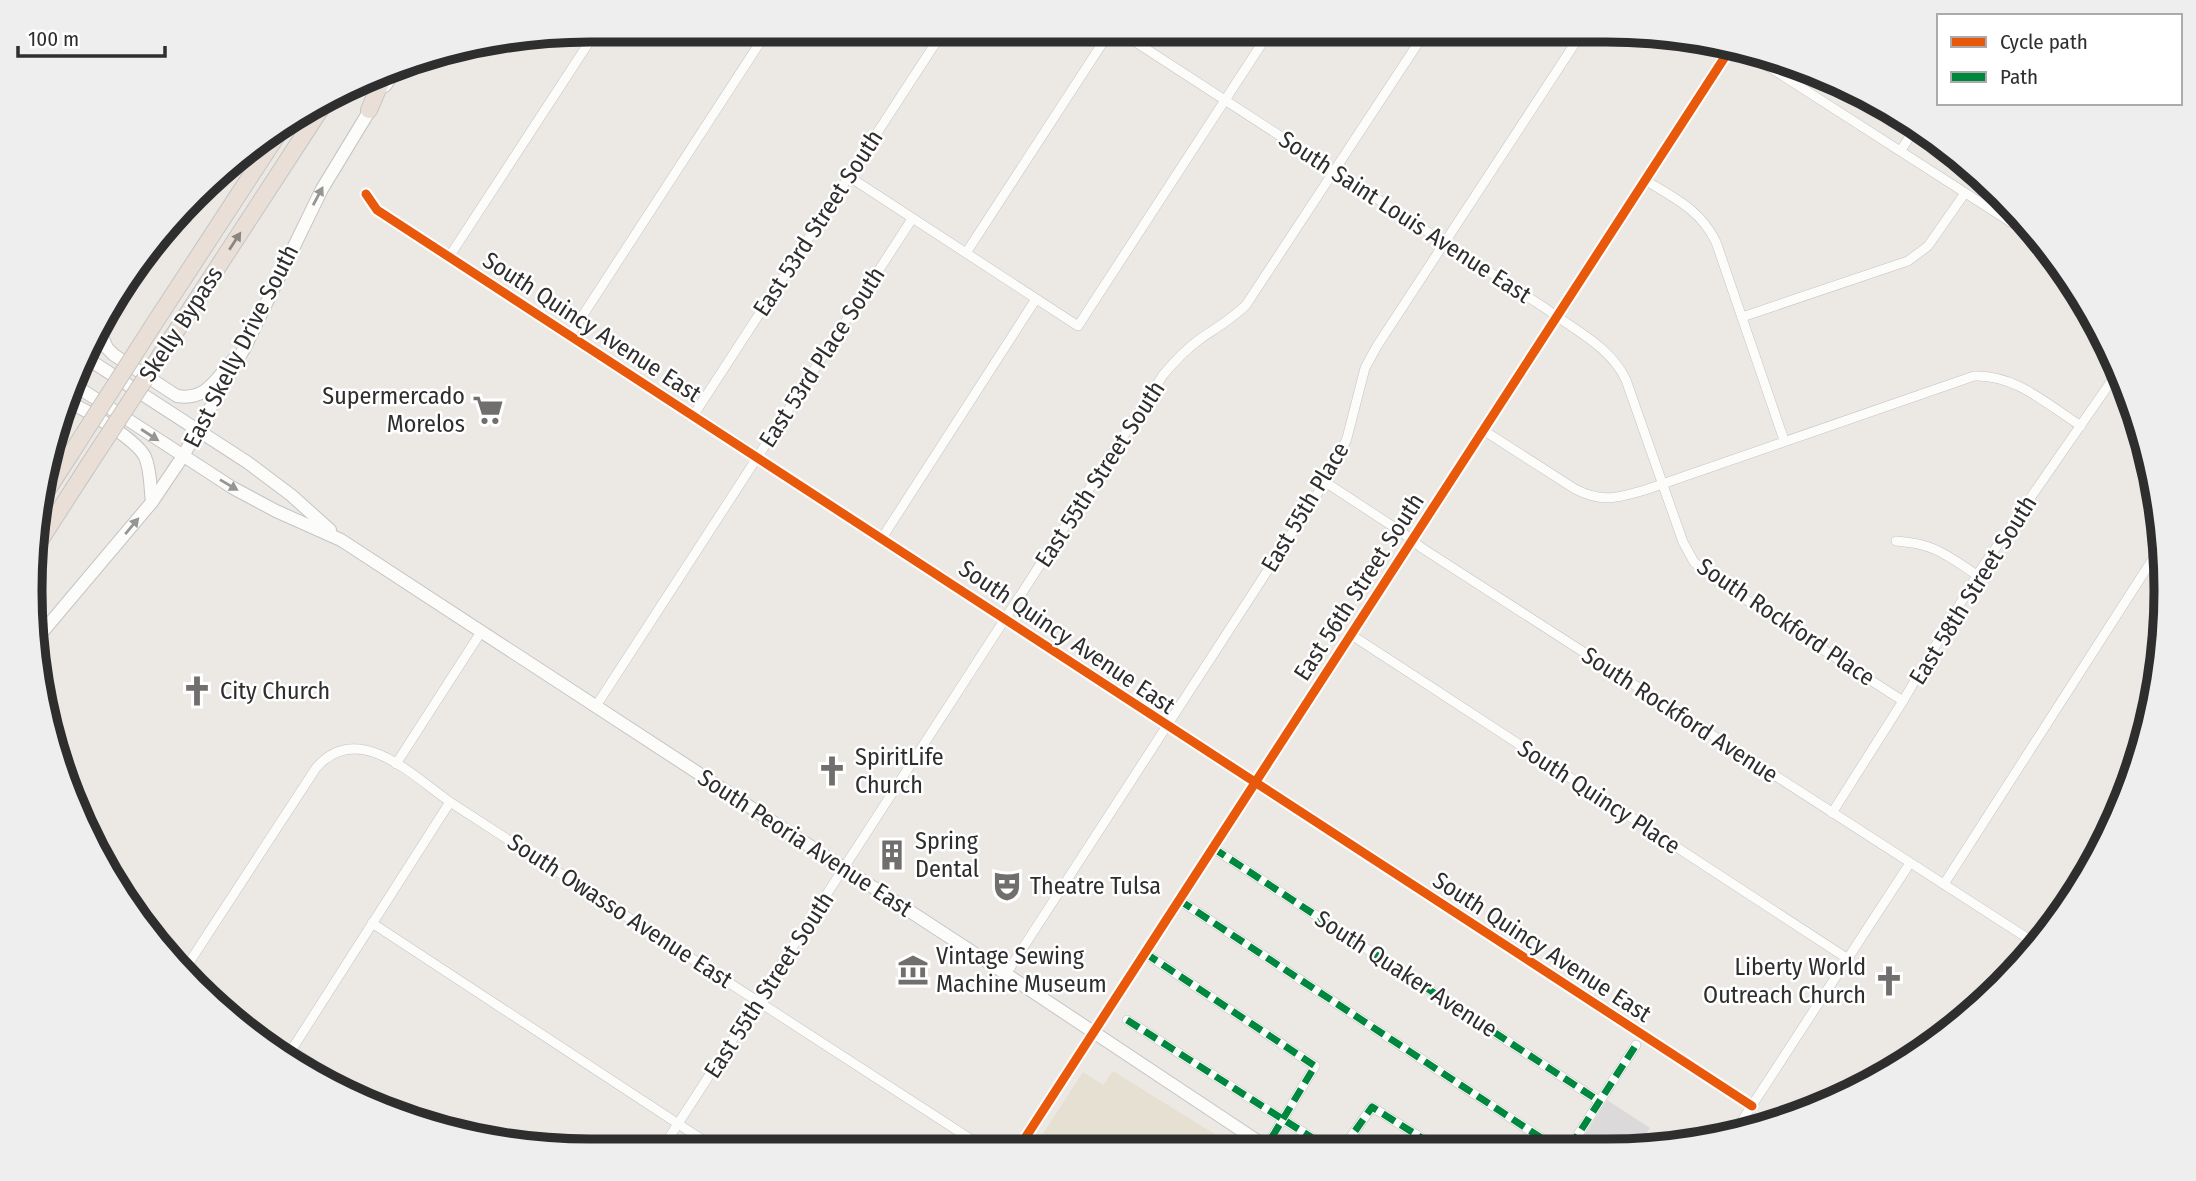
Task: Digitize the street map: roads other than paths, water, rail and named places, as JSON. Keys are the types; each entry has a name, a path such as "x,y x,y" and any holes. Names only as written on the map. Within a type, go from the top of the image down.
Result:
{"highway":[{"path":"369,110 380,84"},
{"name":"Skelly Bypass","path":"46,532 317,114"},
{"name":"Skelly Bypass","path":"54,480 271,145"}],"main road":[{"name":"East Skelly Drive South","path":"44,631 152,502 199,431 245,347 322,189 388,81"},
{"path":"103,339 114,355 177,396 186,398 202,395 245,347"},
{"name":"South Peoria Avenue East","path":"93,362 247,461 341,540 1255,1139"},
{"name":"South Peoria Avenue East","path":"81,389 233,488 341,540"},
{"path":"74,405 132,441 139,449 148,466 152,502"}],"street":[{"path":"449,257 589,42"},
{"path":"570,335 760,42"},
{"name":"East 53rd Street South","path":"693,416 936,42"},
{"path":"966,253 1103,42"},
{"name":"South Saint Louis Avenue East","path":"1135,42 1605,350 1620,368 1661,483"},
{"path":"848,176 1078,326 1262,42"},
{"name":"East 55th Street South","path":"668,1139 1163,375 1199,340 1221,327 1245,305 1419,42"},
{"name":"East 55th Place","path":"1006,974 1325,482 1347,438 1365,368 1576,42"},
{"name":"East 56th Street South","path":"1024,1139 1726,56"},
{"path":"1775,69 2013,224"},
{"path":"1901,150 1911,135"},
{"path":"1645,180 1692,209 1709,228 1784,440"},
{"path":"1742,317 1908,261 1928,246 1965,193"},
{"name":"South Quincy Avenue East","path":"366,194 377,210 1752,1107"},
{"name":"East 53rd Place South","path":"596,706 912,219"},
{"path":"882,538 1036,299"},
{"path":"1483,430 1575,489 1604,499 1626,495 1963,379 1989,375 2016,383 2081,426"},
{"name":"East 58th Street South","path":"1832,813 1903,701 1977,575 2112,381"},
{"name":"South Rockford Avenue","path":"1325,482 1422,548 2029,939"},
{"name":"South Rockford Place","path":"1661,483 1687,551 1705,573 1903,701"},
{"path":"1896,541 1921,542 1938,549 1977,575"},
{"path":"1944,884 2153,559"},
{"path":"189,963 323,761 343,750 360,748 380,754 396,764 481,632"},
{"name":"South Quincy Place","path":"1350,634 1848,959"},
{"name":"South Owasso Avenue East","path":"396,764 450,802 971,1139"},
{"path":"291,1050 450,802"},
{"name":"South Quaker Avenue","path":"1213,848 1600,1101"},
{"path":"1742,1121 1910,863"},
{"path":"1179,900 1543,1139"},
{"path":"372,923 701,1139"},
{"path":"1145,953 1315,1066 1272,1139"},
{"path":"1127,1020 1314,1139"},
{"path":"1575,1139 1636,1045"},
{"path":"1349,1139 1372,1107 1423,1139"}],"place":[{"name":"Supermercado Morelos","path":"488,410"},
{"name":"City Church","path":"197,691"},
{"name":"SpiritLife Church","path":"832,771"},
{"name":"Spring Dental","path":"892,855"},
{"name":"Theatre Tulsa","path":"1007,886"},
{"name":"Vintage Sewing Machine Museum","path":"913,970"},
{"name":"Liberty World Outreach Church","path":"1889,981"}]}
